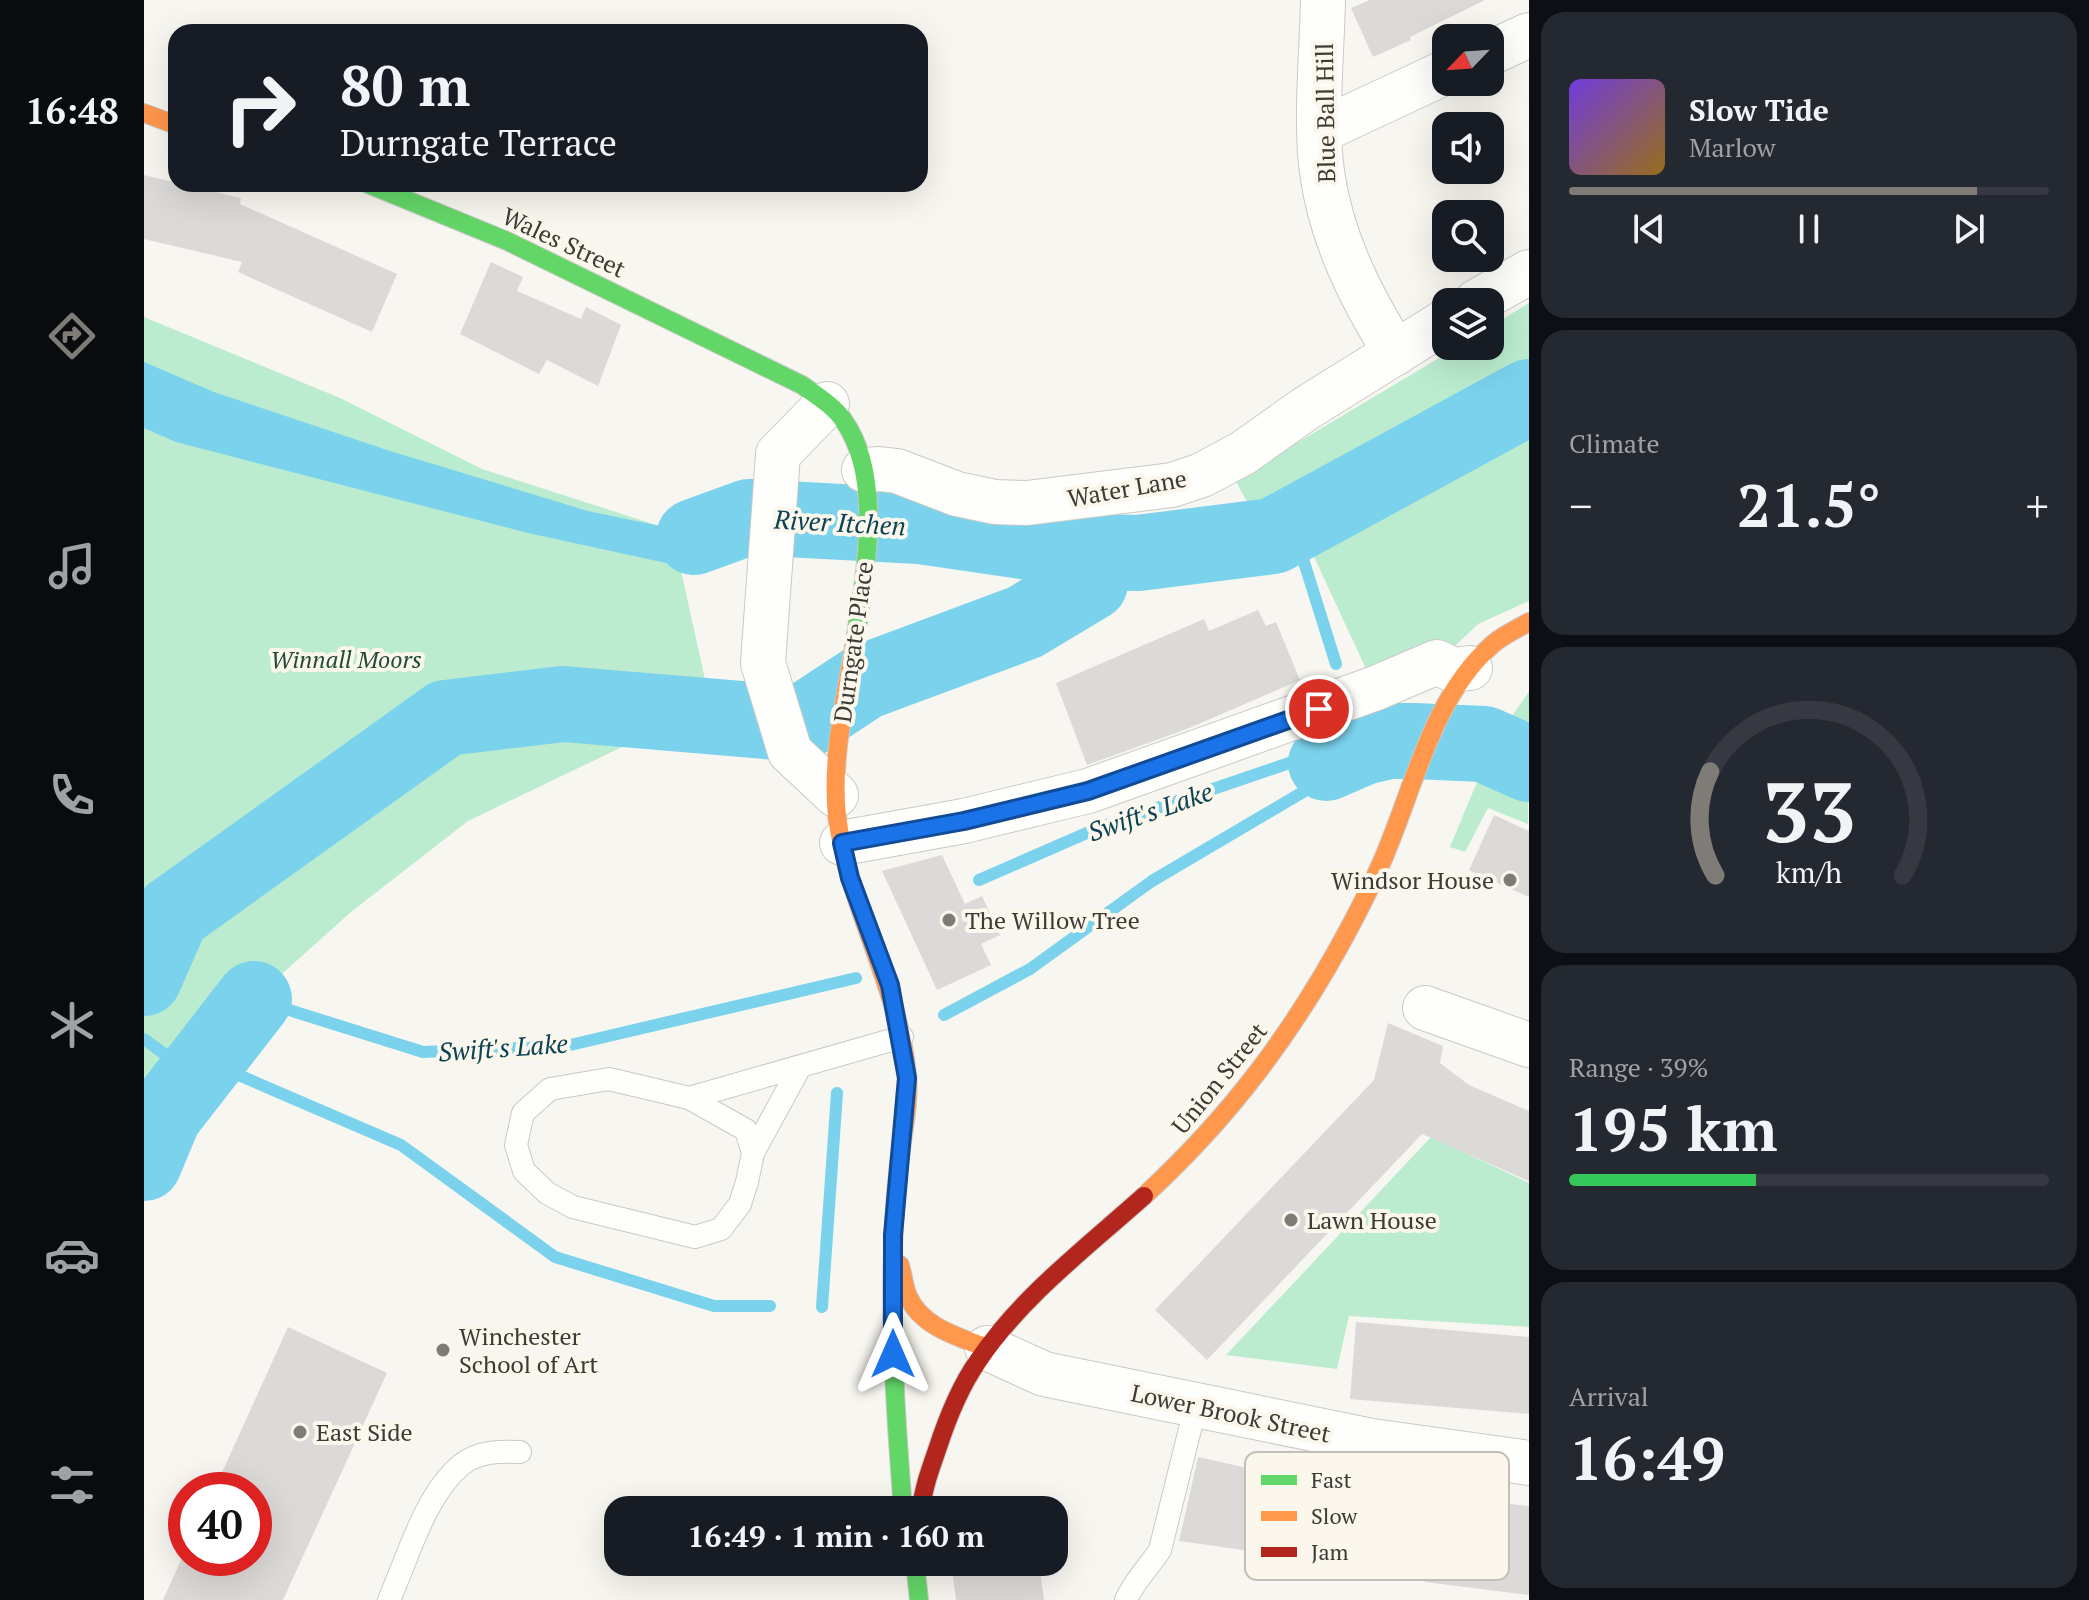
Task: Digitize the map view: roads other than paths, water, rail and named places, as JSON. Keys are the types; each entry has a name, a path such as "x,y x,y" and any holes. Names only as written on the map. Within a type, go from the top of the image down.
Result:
{"street":[{"name":"Blue Ball Hill","path":"1323,0 1320,131 1322,171 1331,217 1372,317 1396,353"},
{"path":"1504,47 1529,35"},
{"path":"1320,131 1432,79"},
{"path":"144,113 168,122"},
{"name":"Wales Street","path":"388,192 507,241 650,310"},
{"path":"1501,288 1529,272"},
{"name":"Durngate Place","path":"650,310 802,385 827,404 847,425 860,452 867,514 865,567 841,725 836,795 850,878 890,985 902,1037 907,1078 893,1235"},
{"name":"Water Lane","path":"865,476 879,469 897,471 957,494 1027,503 1172,485 1202,475 1243,453 1305,409 1432,330"},
{"path":"827,404 778,454 763,663 790,752 836,795"},
{"name":"Union Street","path":"921,1496 943,1429 967,1378 987,1348 1035,1295 1211,1132 1247,1089 1291,1026 1346,934 1378,872 1443,715 1470,668 1494,644 1529,622"},
{"path":"842,843 964,821 1088,791 1376,688 1437,662 1453,670 1470,668"},
{"path":"1425,1008 1529,1045"},
{"path":"893,1235 909,1298 922,1317 949,1333 987,1348"},
{"path":"893,1235 893,1383 902,1496"},
{"name":"Lower Brook Street","path":"987,1348 1044,1374 1372,1441 1450,1452"},
{"name":"Lower Brook Street","path":"1509,1460 1529,1463"},
{"path":"918,1576 919,1600"}],"lane":[{"path":"689,1098 902,1037"},
{"path":"753,1153 746,1130 689,1098 609,1079 550,1089 523,1113 516,1145 524,1171 547,1193 573,1207 695,1237 721,1229 740,1204 753,1153 800,1067"},
{"path":"1126,1600 1134,1583 1160,1550 1196,1405"},
{"path":"389,1600 436,1494 454,1473 463,1463 493,1451 520,1452"}],"water":[{"path":"144,362 214,392 390,451 588,511 694,533 763,491 762,545 729,563 680,566 528,533 176,442 144,428"}],"waterway":[{"name":"River Itchen","path":"694,537 749,517 919,526 1098,552 1138,553 1273,536 1529,397"},
{"path":"1293,527 1336,664"},
{"path":"144,978 172,914 446,718 563,704 800,724 864,682 1025,622 1090,583 1098,552"},
{"path":"1358,731 1363,747"},
{"name":"Swift's Lake","path":"1326,763 1363,747 1389,741 1413,741 1484,744 1529,764"},
{"name":"Swift's Lake","path":"979,880 1096,829 1298,760 1326,763"},
{"path":"944,1015 1030,969 1152,881 1303,792 1326,763"},
{"name":"Swift's Lake","path":"254,999 423,1052 566,1046 856,978"},
{"name":"Swift's Lake","path":"144,1163 164,1115 254,999"},
{"path":"144,1039 194,1076"},
{"path":"206,1061 401,1145 555,1257 714,1306 770,1306"},
{"path":"822,1307 837,1093"}],"place":[{"name":"Windsor House","path":"1510,880"},
{"name":"The Willow Tree","path":"949,920"},
{"name":"Lawn House","path":"1291,1220"},
{"name":"Winchester School of Art","path":"443,1350"},
{"name":"East Side","path":"300,1432"}],"park label":[{"name":"Winnall Moors","path":"346,659"}]}
